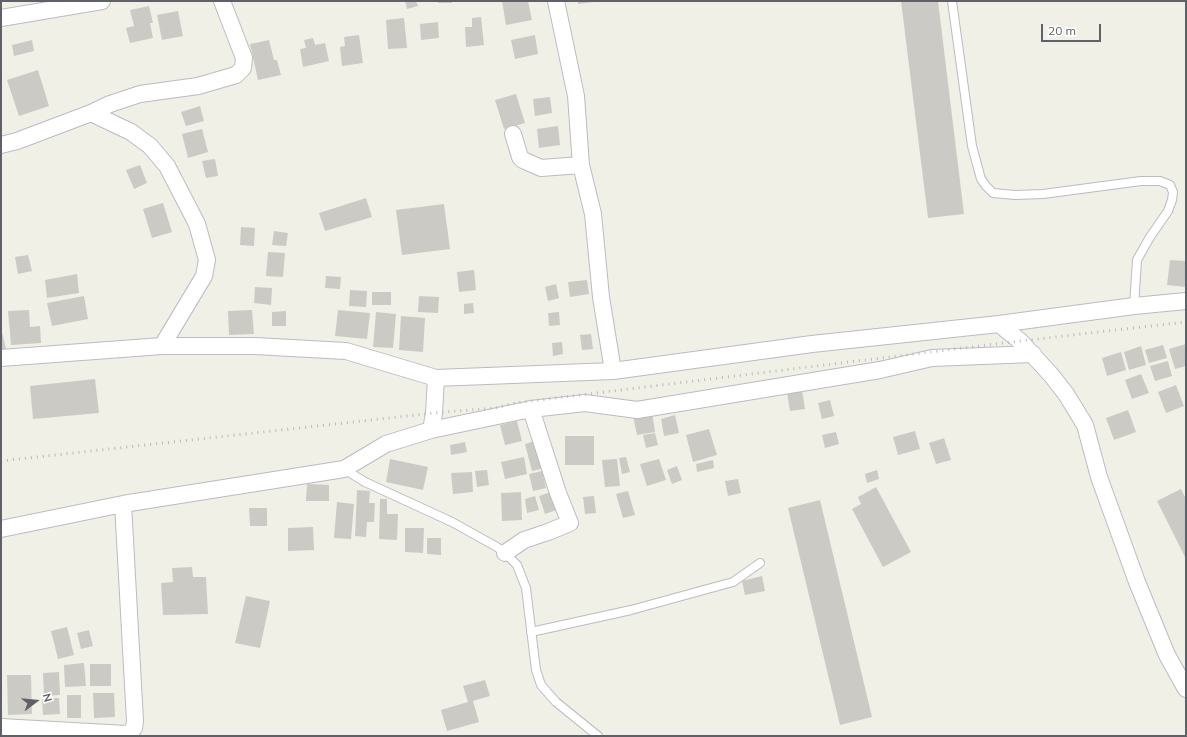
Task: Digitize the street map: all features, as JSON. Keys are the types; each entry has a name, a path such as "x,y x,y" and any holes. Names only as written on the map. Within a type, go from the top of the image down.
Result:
{"street":[{"path":"1,18 102,1"},
{"path":"1,145 17,141 91,113 110,104 140,94 198,86 236,75 243,68 244,58 222,1"},
{"path":"556,1 576,96 581,165 593,214 601,297 613,371"},
{"path":"91,113 131,132 150,146 166,166 198,224 207,260 204,276 162,346"},
{"path":"513,134 520,157 523,160 541,168 581,165"},
{"path":"1,358 162,346 255,346 346,351 436,378 613,371 812,344 999,324 1134,306 1186,301"},
{"path":"999,324 1020,341 1052,376 1066,394 1085,425 1099,477 1137,582 1167,655 1186,689"},
{"path":"1,529 123,504 344,469 386,444 431,430 531,409 585,403 637,410 880,370 932,358 1033,354"},
{"path":"431,430 434,413 436,378"},
{"path":"505,552 524,540 570,523 558,493 531,409"},
{"path":"1,727 126,734 131,732 134,728 135,721 123,504"}],"lane":[{"path":"952,1 972,146 981,179 993,193 1015,195 1043,194 1141,181 1160,181 1170,185 1174,192 1168,211 1137,260 1134,306"},
{"path":"344,469 365,482 452,522 505,552 517,564 526,588 536,670 541,685 556,702 598,736"},
{"path":"531,632 631,610 733,582 760,563"}],"building":[{"path":"405,1 416,1 418,6 407,9"},
{"path":"438,1 452,1 452,3 438,3"},
{"path":"502,1 528,1 532,20 506,25"},
{"path":"578,1 594,1 594,2 578,4"},
{"path":"901,1 938,1 964,214 928,218"},
{"path":"149,6 153,23 150,23 153,38 130,43 126,28 134,26 130,10"},
{"path":"178,11 183,36 162,40 157,15"},
{"path":"481,17 484,45 466,47 465,27 472,27 472,18"},
{"path":"404,18 407,48 388,49 386,20"},
{"path":"438,22 439,38 421,40 420,24"},
{"path":"359,35 363,63 342,66 340,47 345,46 344,37"},
{"path":"535,35 538,54 515,59 511,40"},
{"path":"313,38 315,45 325,43 329,61 303,67 300,49 306,48 304,40"},
{"path":"32,40 34,51 14,56 12,45"},
{"path":"269,40 274,60 277,60 281,75 258,80 250,44"},
{"path":"38,70 49,106 19,116 7,80"},
{"path":"516,94 525,123 504,129 495,100"},
{"path":"550,97 552,113 535,116 533,99"},
{"path":"200,106 204,121 186,126 181,112"},
{"path":"558,126 560,145 539,148 537,129"},
{"path":"202,129 208,152 188,158 182,134"},
{"path":"215,159 218,176 206,178 202,161"},
{"path":"140,165 147,183 134,189 126,170"},
{"path":"366,198 372,217 325,231 319,213"},
{"path":"163,203 172,232 152,238 143,209"},
{"path":"444,204 450,249 402,255 396,210"},
{"path":"241,227 255,228 254,246 240,245"},
{"path":"274,231 288,233 286,246 272,245"},
{"path":"268,252 285,253 283,277 266,276"},
{"path":"28,255 32,271 18,274 15,257"},
{"path":"1170,260 1186,261 1186,287 1167,285"},
{"path":"474,270 476,290 459,292 457,272"},
{"path":"77,274 79,293 47,298 45,280"},
{"path":"326,276 341,277 340,289 325,288"},
{"path":"587,280 589,294 570,297 568,282"},
{"path":"556,284 559,298 548,301 545,287"},
{"path":"255,287 272,288 271,305 254,303"},
{"path":"350,290 367,291 366,307 349,306"},
{"path":"372,292 391,292 391,305 372,305"},
{"path":"84,296 88,319 52,326 47,303"},
{"path":"419,296 439,297 438,313 418,312"},
{"path":"473,303 474,313 464,314 464,304"},
{"path":"29,310 30,327 40,326 41,343 11,345 8,311"},
{"path":"252,310 254,334 229,335 228,311"},
{"path":"338,310 370,313 367,339 335,336"},
{"path":"286,311 286,326 272,326 272,312"},
{"path":"376,312 396,314 393,348 373,347"},
{"path":"559,312 560,325 549,326 548,313"},
{"path":"401,316 425,318 423,352 399,350"},
{"path":"1,328 6,349 1,349"},
{"path":"591,334 593,349 582,350 580,335"},
{"path":"562,342 563,354 553,356 552,343"},
{"path":"1186,344 1186,366 1175,369 1169,349"},
{"path":"1163,345 1167,358 1149,363 1145,350"},
{"path":"1141,346 1146,365 1129,370 1124,352"},
{"path":"1121,352 1126,370 1107,376 1102,358"},
{"path":"1168,361 1172,376 1155,381 1150,366"},
{"path":"1141,374 1149,393 1132,399 1125,380"},
{"path":"95,379 99,413 33,419 30,386"},
{"path":"1176,385 1184,406 1166,413 1158,392"},
{"path":"802,390 805,409 790,411 787,393"},
{"path":"830,400 834,416 822,419 818,403"},
{"path":"1128,410 1136,432 1114,440 1106,418"},
{"path":"652,412 655,432 637,435 633,416"},
{"path":"675,415 679,433 664,436 661,419"},
{"path":"517,421 522,441 505,445 500,425"},
{"path":"709,429 717,455 693,462 686,435"},
{"path":"915,431 920,449 898,455 893,437"},
{"path":"836,432 839,444 825,448 822,435"},
{"path":"655,433 658,445 646,448 643,435"},
{"path":"565,436 594,436 594,465 565,465"},
{"path":"944,438 951,460 936,464 929,443"},
{"path":"538,440 545,468 532,471 525,444"},
{"path":"465,442 467,452 451,455 450,445"},
{"path":"524,457 527,474 505,479 501,462"},
{"path":"626,457 630,472 622,474 619,458"},
{"path":"390,459 428,467 423,490 386,482"},
{"path":"617,459 620,486 605,487 602,460"},
{"path":"659,459 666,480 647,486 640,464"},
{"path":"713,460 714,468 697,472 696,464"},
{"path":"677,466 682,480 672,484 667,470"},
{"path":"487,470 489,485 477,487 475,471"},
{"path":"877,470 879,479 867,483 865,474"},
{"path":"542,471 546,488 533,491 529,474"},
{"path":"472,472 473,492 453,494 451,473"},
{"path":"738,479 741,493 728,496 725,481"},
{"path":"307,484 329,485 329,501 306,501"},
{"path":"876,487 911,552 883,567 852,509 861,504 858,497"},
{"path":"1181,489 1186,499 1186,559 1157,501"},
{"path":"357,490 370,491 369,503 375,503 374,522 367,522 366,537 355,536"},
{"path":"554,491 559,509 545,514 539,496"},
{"path":"628,491 635,515 623,518 616,494"},
{"path":"521,492 522,520 502,521 501,493"},
{"path":"535,496 539,510 527,513 525,499"},
{"path":"594,496 596,513 585,514 583,497"},
{"path":"380,499 387,499 387,514 398,514 397,540 379,539"},
{"path":"820,500 872,717 840,725 788,508"},
{"path":"337,502 354,504 351,539 334,538"},
{"path":"249,508 267,508 267,526 250,526"},
{"path":"313,527 314,550 288,551 288,528"},
{"path":"405,528 424,528 423,553 405,552"},
{"path":"427,538 441,538 441,555 427,554"},
{"path":"192,567 193,577 206,577 208,614 163,615 161,583 173,582 172,568"},
{"path":"762,576 765,591 745,595 742,581"},
{"path":"246,596 270,601 260,648 235,643"},
{"path":"67,627 74,655 58,659 51,631"},
{"path":"89,630 93,646 81,649 77,633"},
{"path":"84,663 86,686 65,687 64,665"},
{"path":"90,664 111,664 111,686 90,686"},
{"path":"59,672 60,695 44,696 43,673"},
{"path":"7,675 31,675 32,714 8,715"},
{"path":"485,680 490,696 473,701 479,722 447,731 441,710 468,702 463,686"},
{"path":"93,693 114,693 115,717 94,718"},
{"path":"67,695 81,695 81,718 67,718"},
{"path":"59,698 60,714 43,715 42,699"}],"railway":[{"path":"1,461 434,413 495,408 515,403 1186,322"}]}
